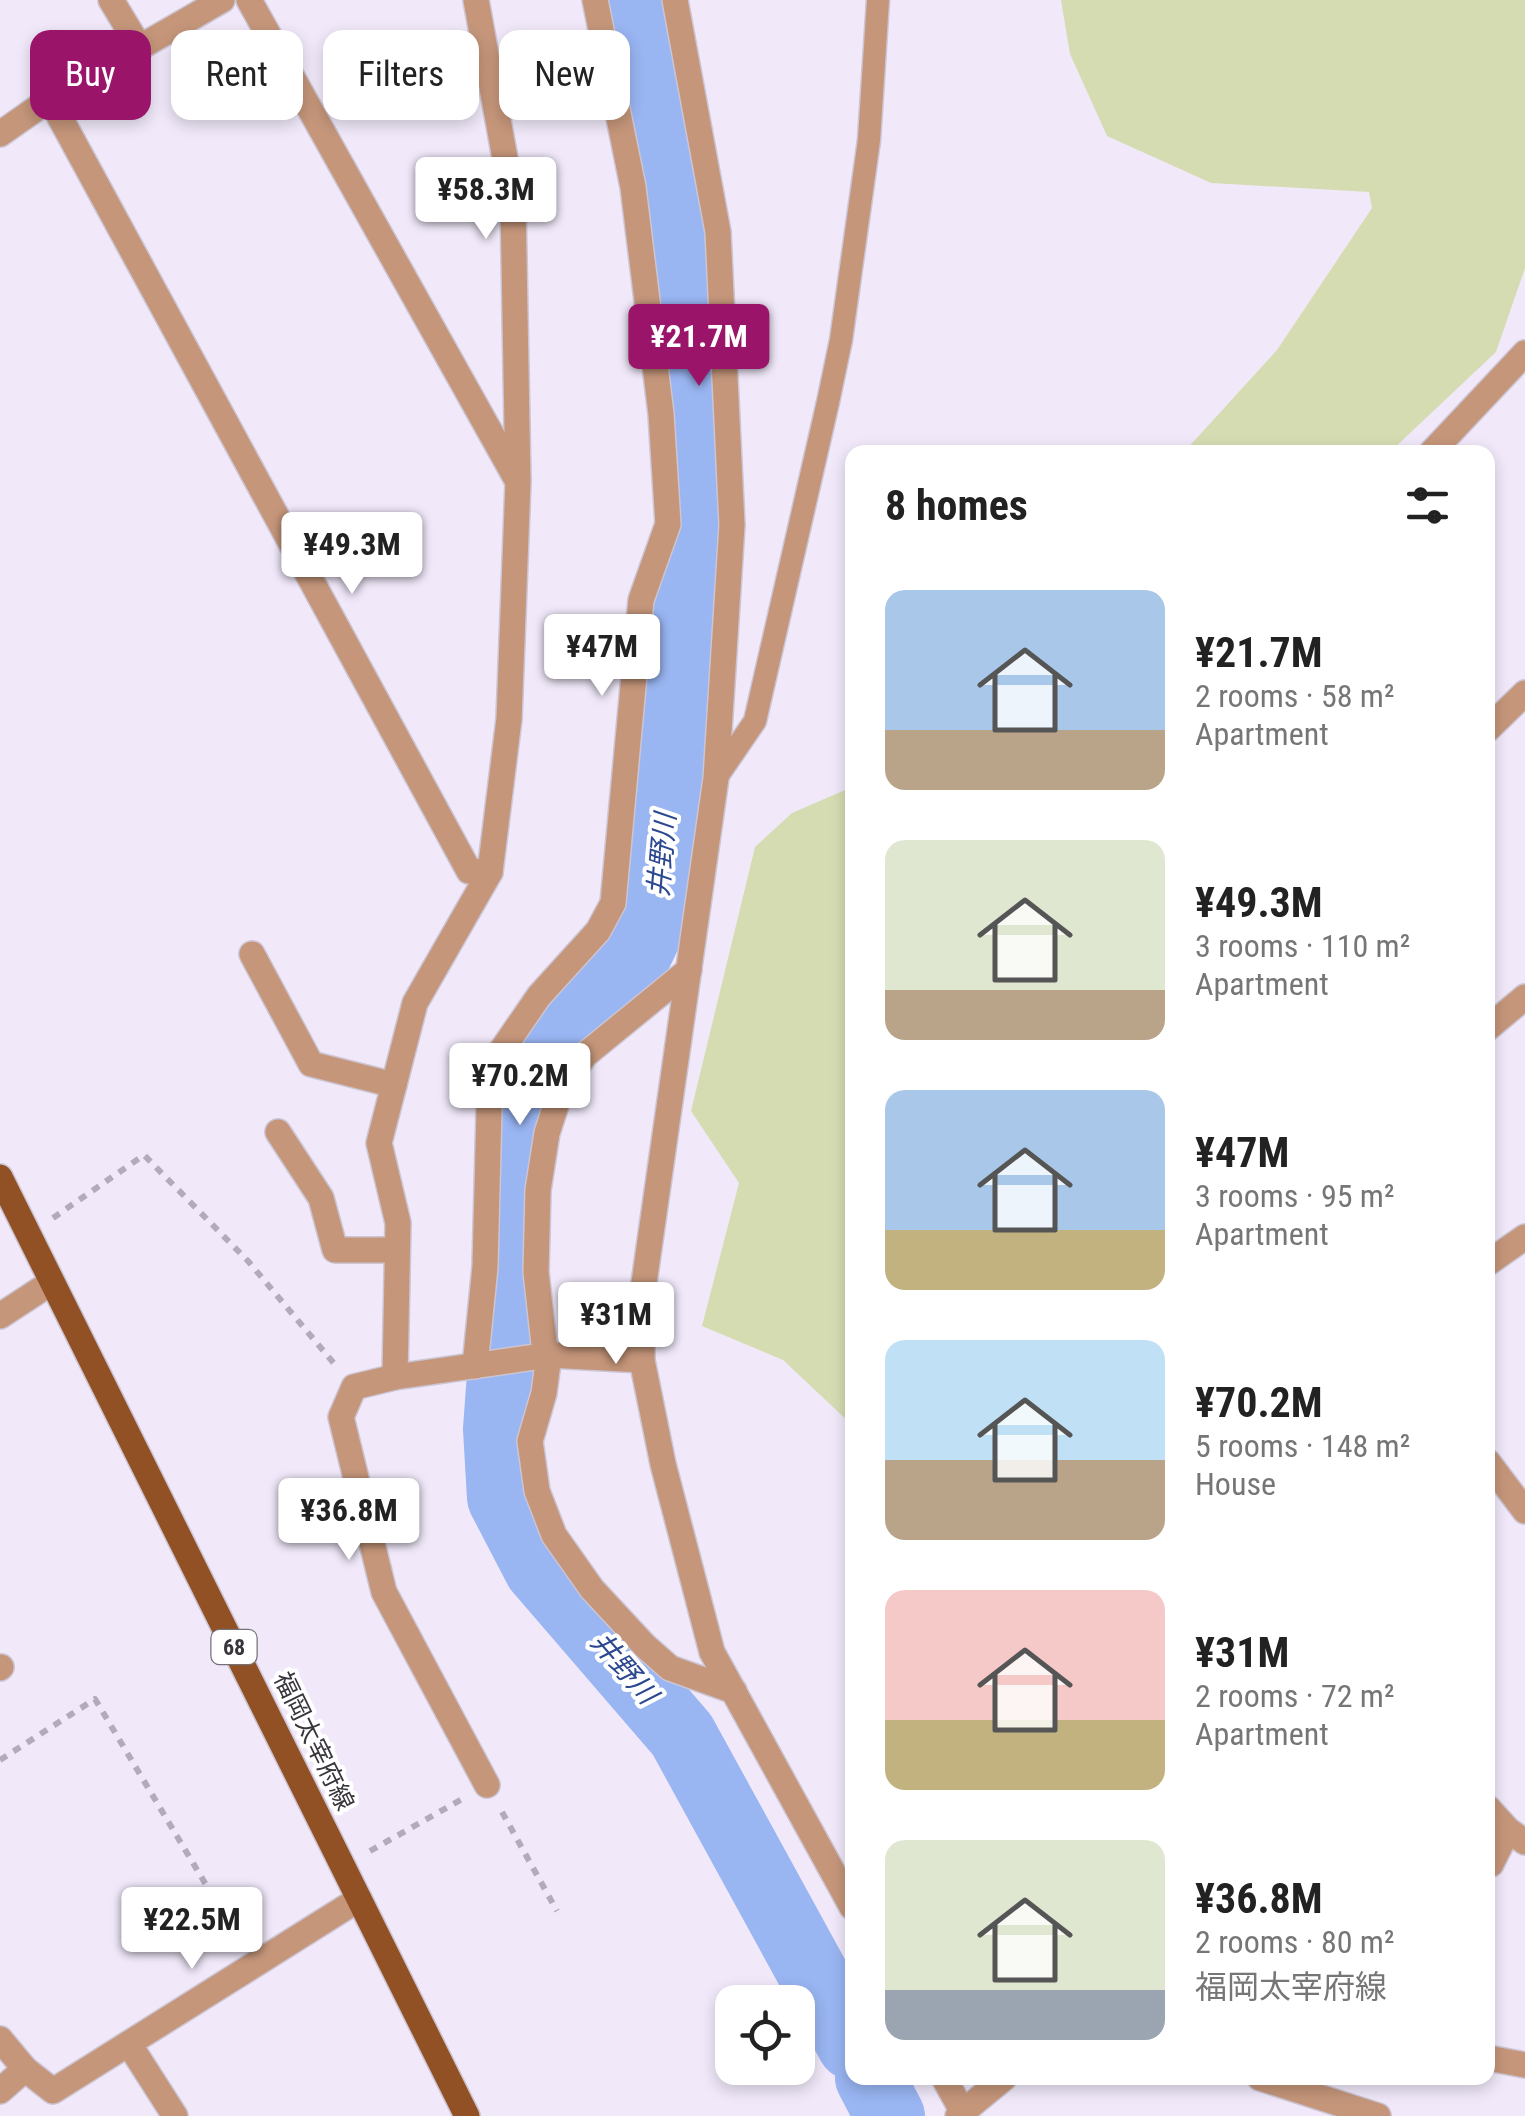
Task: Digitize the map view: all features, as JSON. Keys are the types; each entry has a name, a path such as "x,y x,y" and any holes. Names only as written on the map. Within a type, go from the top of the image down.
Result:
{"main road":[{"name":"福岡太宰府線","path":"0,1177 467,2116"}],"street":[{"path":"111,0 129,30"},
{"path":"151,42 222,0"},
{"path":"248,0 518,482"},
{"path":"395,1377 398,1223 380,1143 415,1003 490,872 509,719 518,482 512,202 476,0"},
{"path":"474,1366 485,1267 489,1110 496,1060 539,996 598,931 612,903 641,600 668,524 660,414 633,187 595,0"},
{"path":"675,0 718,232 732,525 716,778 642,1296 642,1360 663,1464 712,1652 845,1894"},
{"path":"0,134 30,113"},
{"path":"61,120 469,872 490,872"},
{"path":"1439,445 1525,353"},
{"path":"1495,722 1525,693"},
{"path":"252,954 311,1064 394,1085"},
{"path":"689,970 585,1055 562,1086 547,1132 538,1190 536,1272 544,1344 549,1355 544,1393 530,1441 537,1491 554,1535 592,1589 644,1646 670,1668 734,1691"},
{"path":"1495,1022 1525,996"},
{"path":"278,1132 321,1198 334,1250 397,1250"},
{"path":"1495,1257 1525,1237"},
{"path":"0,1316 52,1282"},
{"path":"487,1785 384,1592 341,1417 354,1387 395,1377 549,1355 642,1360"},
{"path":"1495,1471 1525,1510"},
{"path":"1495,1815 1516,1836 1495,1860"},
{"path":"0,2039 24,2069 54,2091 359,1899"},
{"path":"129,2044 175,2116"},
{"path":"1495,2059 1525,2064"},
{"path":"0,2091 24,2069"},
{"path":"947,2085 962,2115 996,2085"},
{"path":"1282,2085 1378,2116"}],"lane":[{"path":"716,778 755,721 832,387 869,140 878,0"}],"path":[{"path":"29,1235 144,1155 248,1262 354,1387"},
{"path":"0,1760 95,1699 254,1965"},
{"path":"342,1866 487,1785 557,1912"}],"green space":[{"path":"1061,0 1525,0 1525,268 1496,352 1397,445 1190,445 1277,350 1372,208 1369,192 1211,183 1107,136 1070,54"},
{"path":"845,790 845,1418 783,1360 702,1326 739,1183 691,1111 755,847 792,813"}],"waterway":[{"name":"井野川","path":"631,0 683,218 694,520 657,912 631,967 547,1054 526,1091 498,1429 502,1498 539,1569 682,1735 845,2032"},
{"name":"井野川","path":"874,2085 890,2116"}]}
